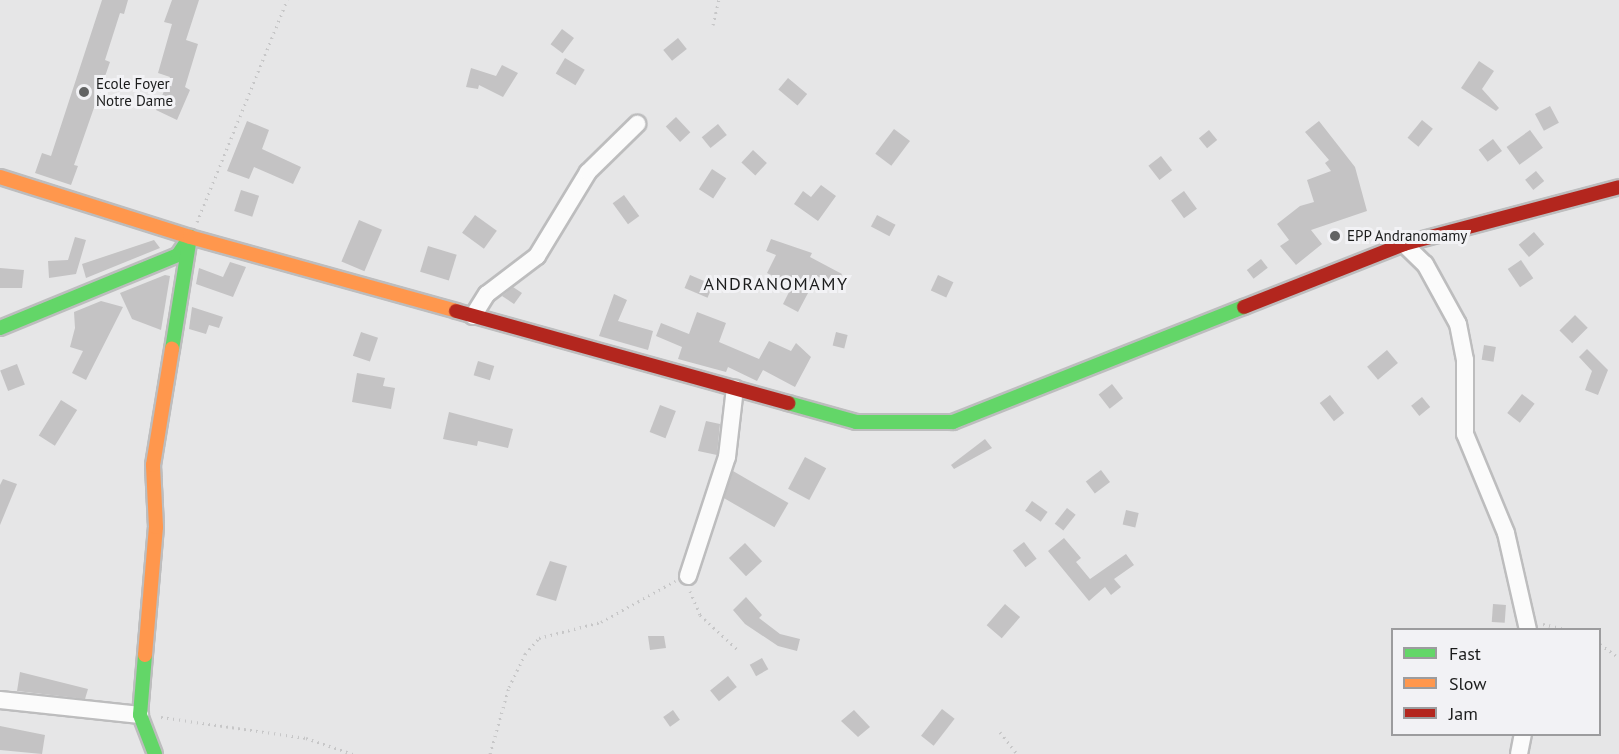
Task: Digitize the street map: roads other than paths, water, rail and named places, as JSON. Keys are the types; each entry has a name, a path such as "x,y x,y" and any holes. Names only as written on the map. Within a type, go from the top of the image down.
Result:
{"main road":[{"path":"0,177 190,237 856,422 953,422 1404,244 1619,187"},
{"path":"0,328 178,255 190,237"},
{"path":"155,754 140,715 156,527 153,465 190,237"}],"street":[{"path":"473,316 487,294 537,256 588,172 637,124"},
{"path":"1404,244 1425,264 1458,324 1465,360 1465,434 1506,533 1526,623"},
{"path":"688,576 727,457 735,388"},
{"path":"0,700 140,715"},
{"path":"1518,754 1523,736"}],"place":[{"name":"Ecole Foyer Notre Dame","path":"84,92"},
{"name":"EPP Andranomamy","path":"1335,236"}],"district":[{"name":"ANDRANOMAMY","path":"776,284"}]}
